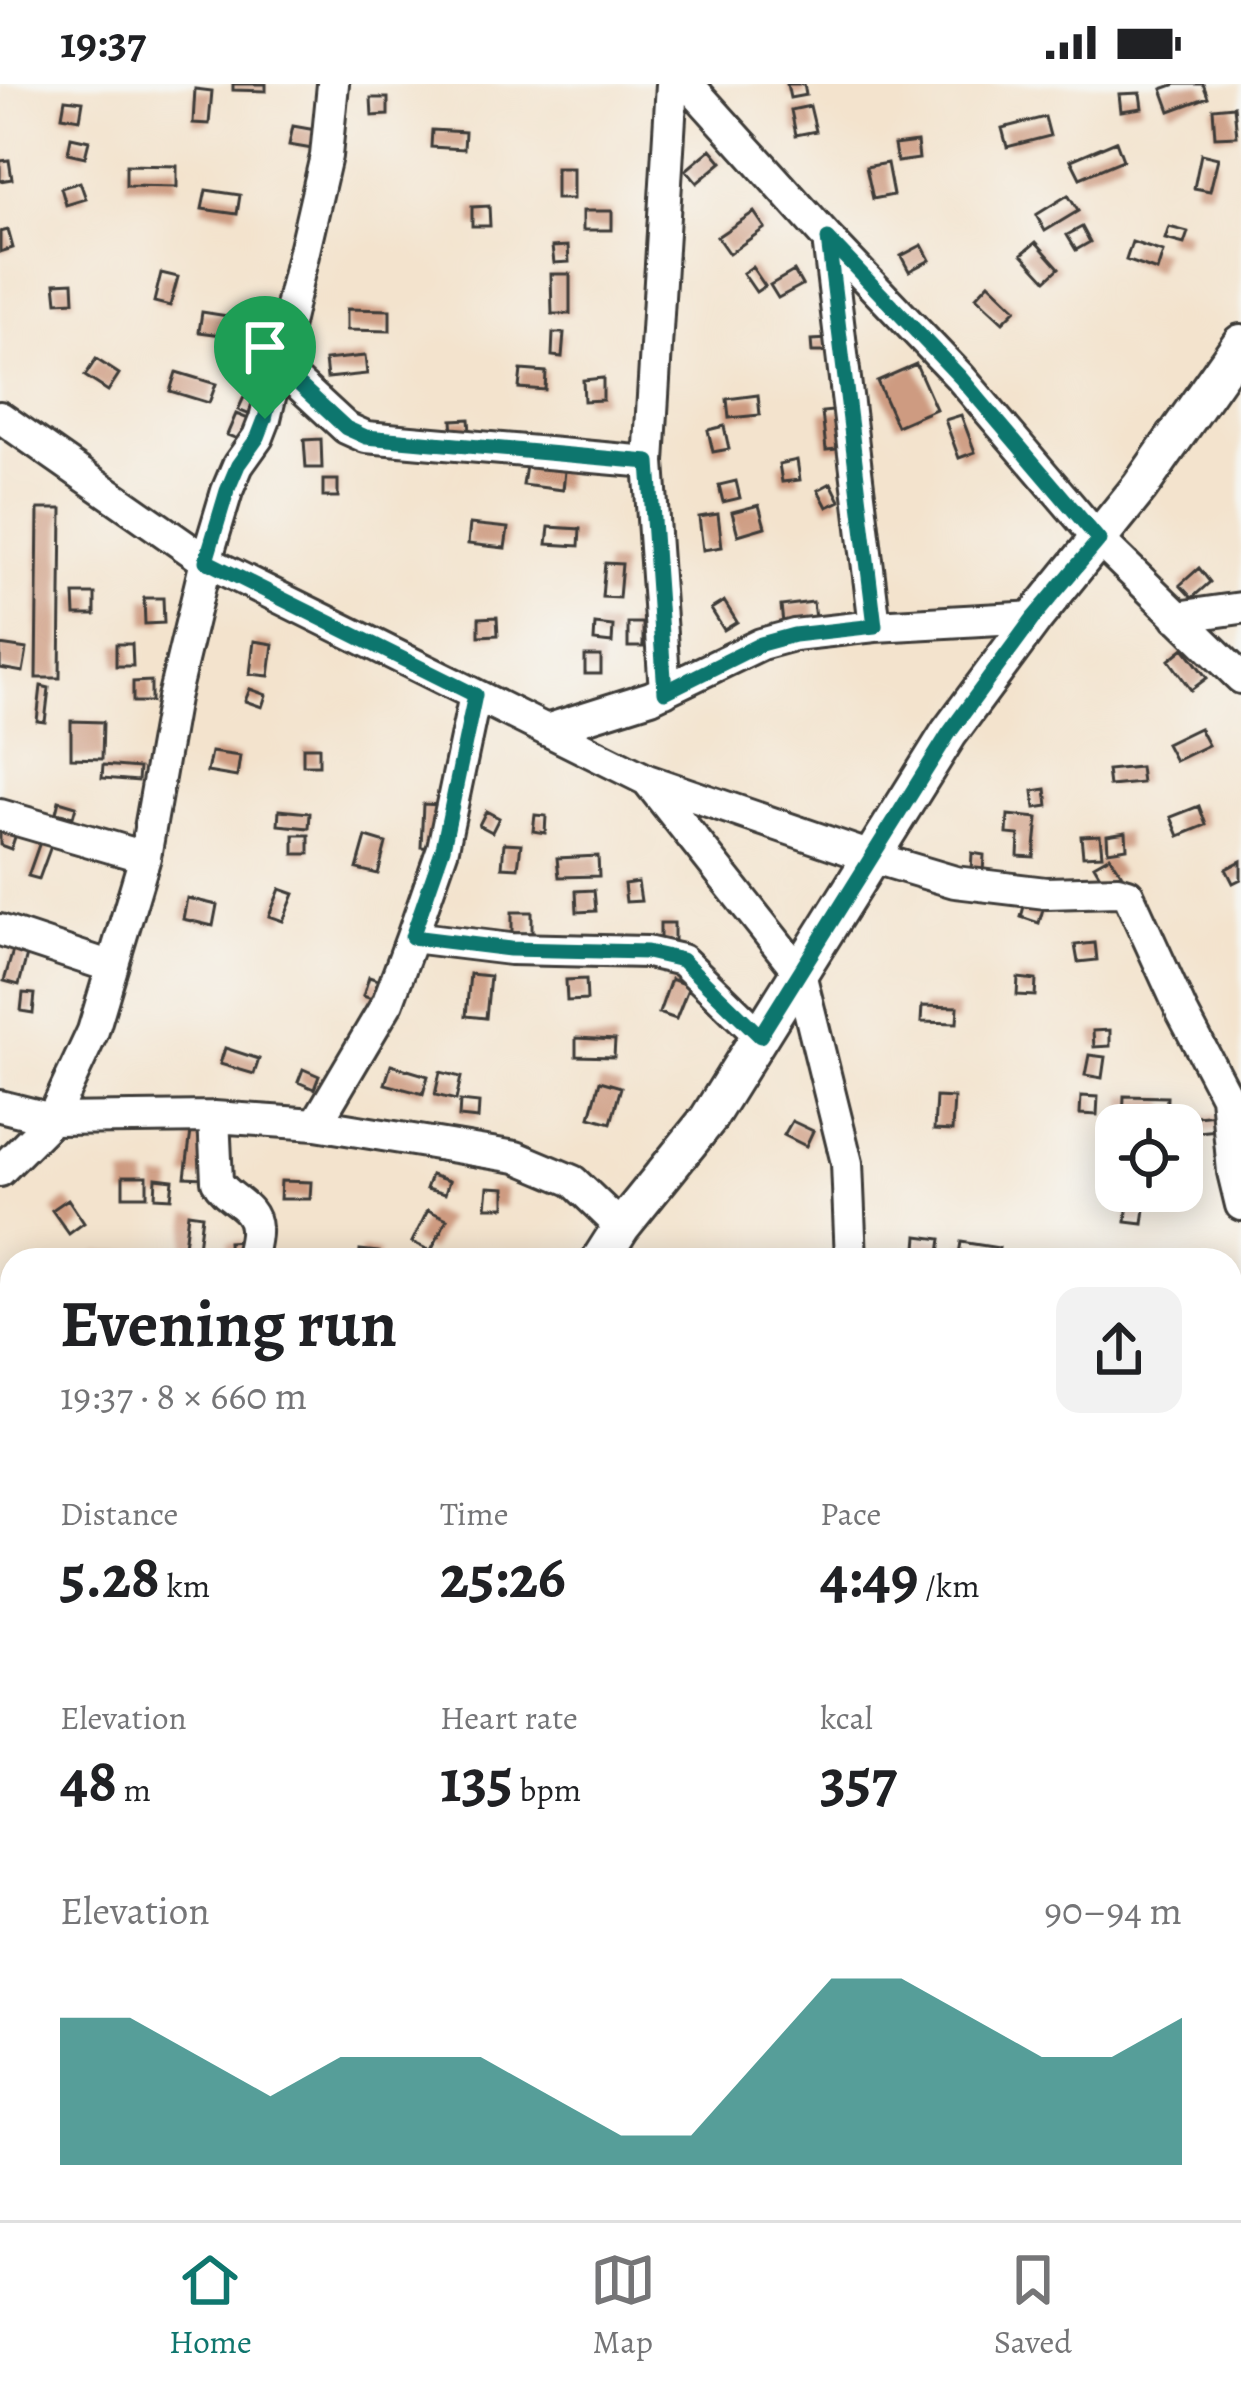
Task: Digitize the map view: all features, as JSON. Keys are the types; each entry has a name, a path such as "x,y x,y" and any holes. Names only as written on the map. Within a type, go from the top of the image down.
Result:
{"street":[{"path":"0,1172 52,1119 93,1031 145,857 173,698 206,561 227,491 265,419 326,156 333,84"},
{"path":"665,692 649,462 672,84"},
{"path":"688,84 960,377 1099,540 1241,678"},
{"path":"828,239 875,626"},
{"path":"608,1248 708,1119 949,733 1034,617 1099,540 1241,343"},
{"path":"278,365 346,428 366,437 649,462"},
{"path":"0,417 206,561 647,780 955,882 1002,890 1128,894 1174,996 1234,1094 1233,1172 1241,1205"},
{"path":"1177,617 1241,608"},
{"path":"546,730 665,692 761,644 794,635 1034,617"},
{"path":"316,1124 388,1002 443,848 475,695"},
{"path":"647,780 800,973 848,1163 850,1248"},
{"path":"0,815 145,857"},
{"path":"0,930 112,967"},
{"path":"412,937 510,949 647,952 682,960 760,1036"},
{"path":"0,1106 52,1119 214,1117 316,1124 528,1162 573,1181 621,1227"},
{"path":"214,1117 217,1181 221,1190 251,1211 252,1248"}],"building":[{"path":"233,84 266,84 266,91 233,90"},
{"path":"787,84 804,84 806,95 790,98"},
{"path":"1203,84 1208,97 1170,111 1162,89"},
{"path":"195,89 212,91 209,124 193,123"},
{"path":"1140,93 1142,108 1121,111 1119,94"},
{"path":"371,98 388,98 388,115 372,116"},
{"path":"65,99 83,101 80,119 62,116"},
{"path":"810,106 816,131 796,135 791,110"},
{"path":"1234,106 1237,136 1215,137 1213,108"},
{"path":"1045,117 1050,136 1007,147 1002,128"},
{"path":"293,126 321,131 318,150 289,145"},
{"path":"432,130 465,132 464,149 431,147"},
{"path":"71,137 89,141 85,157 68,153"},
{"path":"1116,141 1123,160 1080,178 1071,160"},
{"path":"917,142 919,159 897,162 894,145"},
{"path":"711,149 722,162 697,183 686,170"},
{"path":"1201,154 1218,158 1210,191 1194,188"},
{"path":"9,160 12,179 0,181 0,161"},
{"path":"887,163 893,195 873,199 866,167"},
{"path":"126,165 177,166 177,187 126,186"},
{"path":"556,168 573,168 573,199 556,199"},
{"path":"80,182 86,199 66,205 61,188"},
{"path":"206,190 240,195 237,214 202,209"},
{"path":"1068,195 1078,211 1045,231 1036,215"},
{"path":"489,206 490,226 472,226 472,207"},
{"path":"583,211 612,211 612,230 583,230"},
{"path":"754,212 765,228 729,254 717,237"},
{"path":"1082,227 1090,242 1076,250 1067,235"},
{"path":"1169,227 1188,232 1184,244 1165,239"},
{"path":"8,230 13,248 0,252 0,232"},
{"path":"1036,242 1059,268 1046,280 1022,254"},
{"path":"1132,242 1163,252 1157,271 1126,260"},
{"path":"922,245 930,260 909,271 901,256"},
{"path":"568,246 569,262 554,263 552,247"},
{"path":"752,267 765,286 756,292 743,273"},
{"path":"794,271 802,285 778,298 770,285"},
{"path":"161,273 178,277 170,306 154,302"},
{"path":"551,274 570,274 570,314 552,314"},
{"path":"73,282 74,301 57,302 55,283"},
{"path":"989,283 1016,309 1003,322 976,297"},
{"path":"347,309 390,310 390,331 347,330"},
{"path":"202,312 240,318 237,337 199,332"},
{"path":"250,320 263,320 264,339 251,340"},
{"path":"553,333 564,333 562,357 552,356"},
{"path":"830,339 831,352 812,352 811,340"},
{"path":"365,356 367,374 327,378 325,360"},
{"path":"96,359 119,374 108,391 85,376"},
{"path":"916,364 936,409 897,426 877,381"},
{"path":"521,370 546,372 545,390 519,388"},
{"path":"176,372 216,384 209,403 170,391"},
{"path":"603,378 603,400 584,401 583,380"},
{"path":"758,395 760,415 729,418 727,399"},
{"path":"244,397 260,403 255,417 238,410"},
{"path":"844,410 848,448 826,450 822,412"},
{"path":"236,414 256,422 248,443 227,435"},
{"path":"961,415 975,452 959,458 945,420"},
{"path":"469,419 470,433 453,434 452,420"},
{"path":"724,426 729,449 713,452 708,430"},
{"path":"321,439 322,468 306,468 304,440"},
{"path":"797,460 800,480 782,482 779,464"},
{"path":"526,466 565,471 563,490 523,485"},
{"path":"323,480 338,480 338,497 323,497"},
{"path":"736,481 740,498 723,502 719,485"},
{"path":"831,483 840,501 827,507 818,490"},
{"path":"759,505 765,527 738,535 732,512"},
{"path":"38,509 62,509 60,678 36,678"},
{"path":"718,514 722,547 703,550 699,517"},
{"path":"470,524 508,528 505,548 468,544"},
{"path":"549,527 580,529 579,546 547,544"},
{"path":"605,563 622,564 619,598 602,597"},
{"path":"1199,568 1210,582 1192,598 1180,585"},
{"path":"74,594 95,594 95,615 75,615"},
{"path":"144,598 163,598 164,623 145,624"},
{"path":"724,601 737,622 724,630 711,609"},
{"path":"813,602 815,619 783,623 781,606"},
{"path":"497,617 498,635 479,636 479,618"},
{"path":"628,623 643,623 643,647 628,647"},
{"path":"595,624 613,626 612,643 594,641"},
{"path":"254,641 273,644 269,676 250,674"},
{"path":"116,644 132,644 133,666 116,666"},
{"path":"0,645 27,649 23,672 0,668"},
{"path":"1184,648 1207,678 1191,690 1169,660"},
{"path":"585,656 601,656 601,674 585,674"},
{"path":"151,681 151,702 133,702 133,682"},
{"path":"41,686 49,688 45,722 37,721"},
{"path":"250,689 266,695 262,707 245,701"},
{"path":"71,721 103,722 102,759 71,758"},
{"path":"1199,728 1208,745 1175,761 1166,744"},
{"path":"303,747 319,747 319,765 303,765"},
{"path":"211,752 240,756 237,777 207,772"},
{"path":"103,765 139,768 138,781 102,778"},
{"path":"1140,767 1142,783 1109,786 1107,770"},
{"path":"1046,789 1048,806 1035,808 1033,791"},
{"path":"59,801 76,806 73,817 56,813"},
{"path":"423,804 440,805 438,848 421,847"},
{"path":"1199,806 1206,825 1179,836 1171,817"},
{"path":"279,810 310,813 309,828 278,825"},
{"path":"486,811 499,818 492,832 479,825"},
{"path":"535,815 546,816 545,833 533,831"},
{"path":"1008,815 1038,818 1034,857 1018,856 1019,835 1007,834"},
{"path":"0,824 17,831 11,849 0,845"},
{"path":"1126,832 1127,848 1108,851 1107,835"},
{"path":"294,835 309,835 309,854 294,854"},
{"path":"1100,835 1102,855 1083,856 1081,836"},
{"path":"366,837 386,843 378,874 357,869"},
{"path":"40,842 51,846 39,879 28,876"},
{"path":"504,843 521,844 518,868 502,867"},
{"path":"972,853 984,855 983,873 971,873"},
{"path":"598,856 599,876 559,877 557,858"},
{"path":"1110,856 1121,873 1104,882 1094,865"},
{"path":"1241,861 1241,879 1233,883 1226,869"},
{"path":"638,882 641,901 626,902 624,884"},
{"path":"280,889 294,894 283,921 269,916"},
{"path":"594,890 596,911 577,912 576,891"},
{"path":"187,898 217,905 213,926 183,919"},
{"path":"1025,903 1043,909 1039,923 1021,917"},
{"path":"512,912 532,912 532,933 512,933"},
{"path":"660,923 674,923 674,943 660,943"},
{"path":"1095,943 1097,960 1078,962 1075,945"},
{"path":"14,947 28,951 19,985 4,981"},
{"path":"470,974 490,976 486,1018 466,1016"},
{"path":"369,977 384,982 378,1001 363,996"},
{"path":"1018,978 1036,980 1035,996 1017,995"},
{"path":"586,979 587,1000 567,1001 566,980"},
{"path":"671,979 689,986 676,1019 659,1013"},
{"path":"23,993 35,994 33,1013 21,1011"},
{"path":"922,1006 958,1007 957,1023 921,1022"},
{"path":"1110,1030 1110,1046 1094,1047 1093,1031"},
{"path":"576,1038 615,1040 614,1057 576,1056"},
{"path":"225,1048 259,1059 254,1074 220,1064"},
{"path":"1089,1055 1105,1057 1102,1078 1085,1075"},
{"path":"391,1065 428,1076 423,1094 385,1084"},
{"path":"303,1069 319,1076 314,1089 298,1082"},
{"path":"440,1072 461,1077 456,1100 435,1095"},
{"path":"600,1081 621,1087 611,1123 590,1117"},
{"path":"1081,1096 1098,1097 1095,1115 1080,1114"},
{"path":"1124,1096 1167,1097 1167,1104 1124,1104"},
{"path":"936,1097 954,1098 952,1131 934,1130"},
{"path":"460,1101 479,1103 478,1119 459,1117"},
{"path":"1217,1114 1219,1130 1203,1131 1203,1115"},
{"path":"792,1121 813,1131 806,1146 784,1135"},
{"path":"192,1124 209,1126 203,1178 185,1177"},
{"path":"431,1175 449,1181 445,1194 426,1189"},
{"path":"123,1176 147,1176 147,1196 123,1196"},
{"path":"156,1178 173,1180 171,1198 155,1197"},
{"path":"281,1181 311,1182 310,1199 280,1199"},
{"path":"488,1187 505,1188 505,1207 486,1207"},
{"path":"68,1199 84,1223 69,1234 52,1210"},
{"path":"428,1210 447,1219 432,1248 412,1242"},
{"path":"1127,1212 1145,1212 1143,1224 1126,1222"},
{"path":"188,1213 202,1215 198,1248 184,1246"},
{"path":"918,1236 941,1239 940,1248 917,1248"},
{"path":"243,1241 243,1248 228,1248 228,1242"},
{"path":"961,1242 999,1248 960,1248"}],"route":[{"path":"828,239 960,377 1099,540 1034,617 949,733 760,1036 682,960 647,952 510,949 412,937 443,848 475,695 206,561 227,491 265,419 278,365 346,428 366,437 649,462 665,692 761,644 794,635 875,626 828,239"}]}
